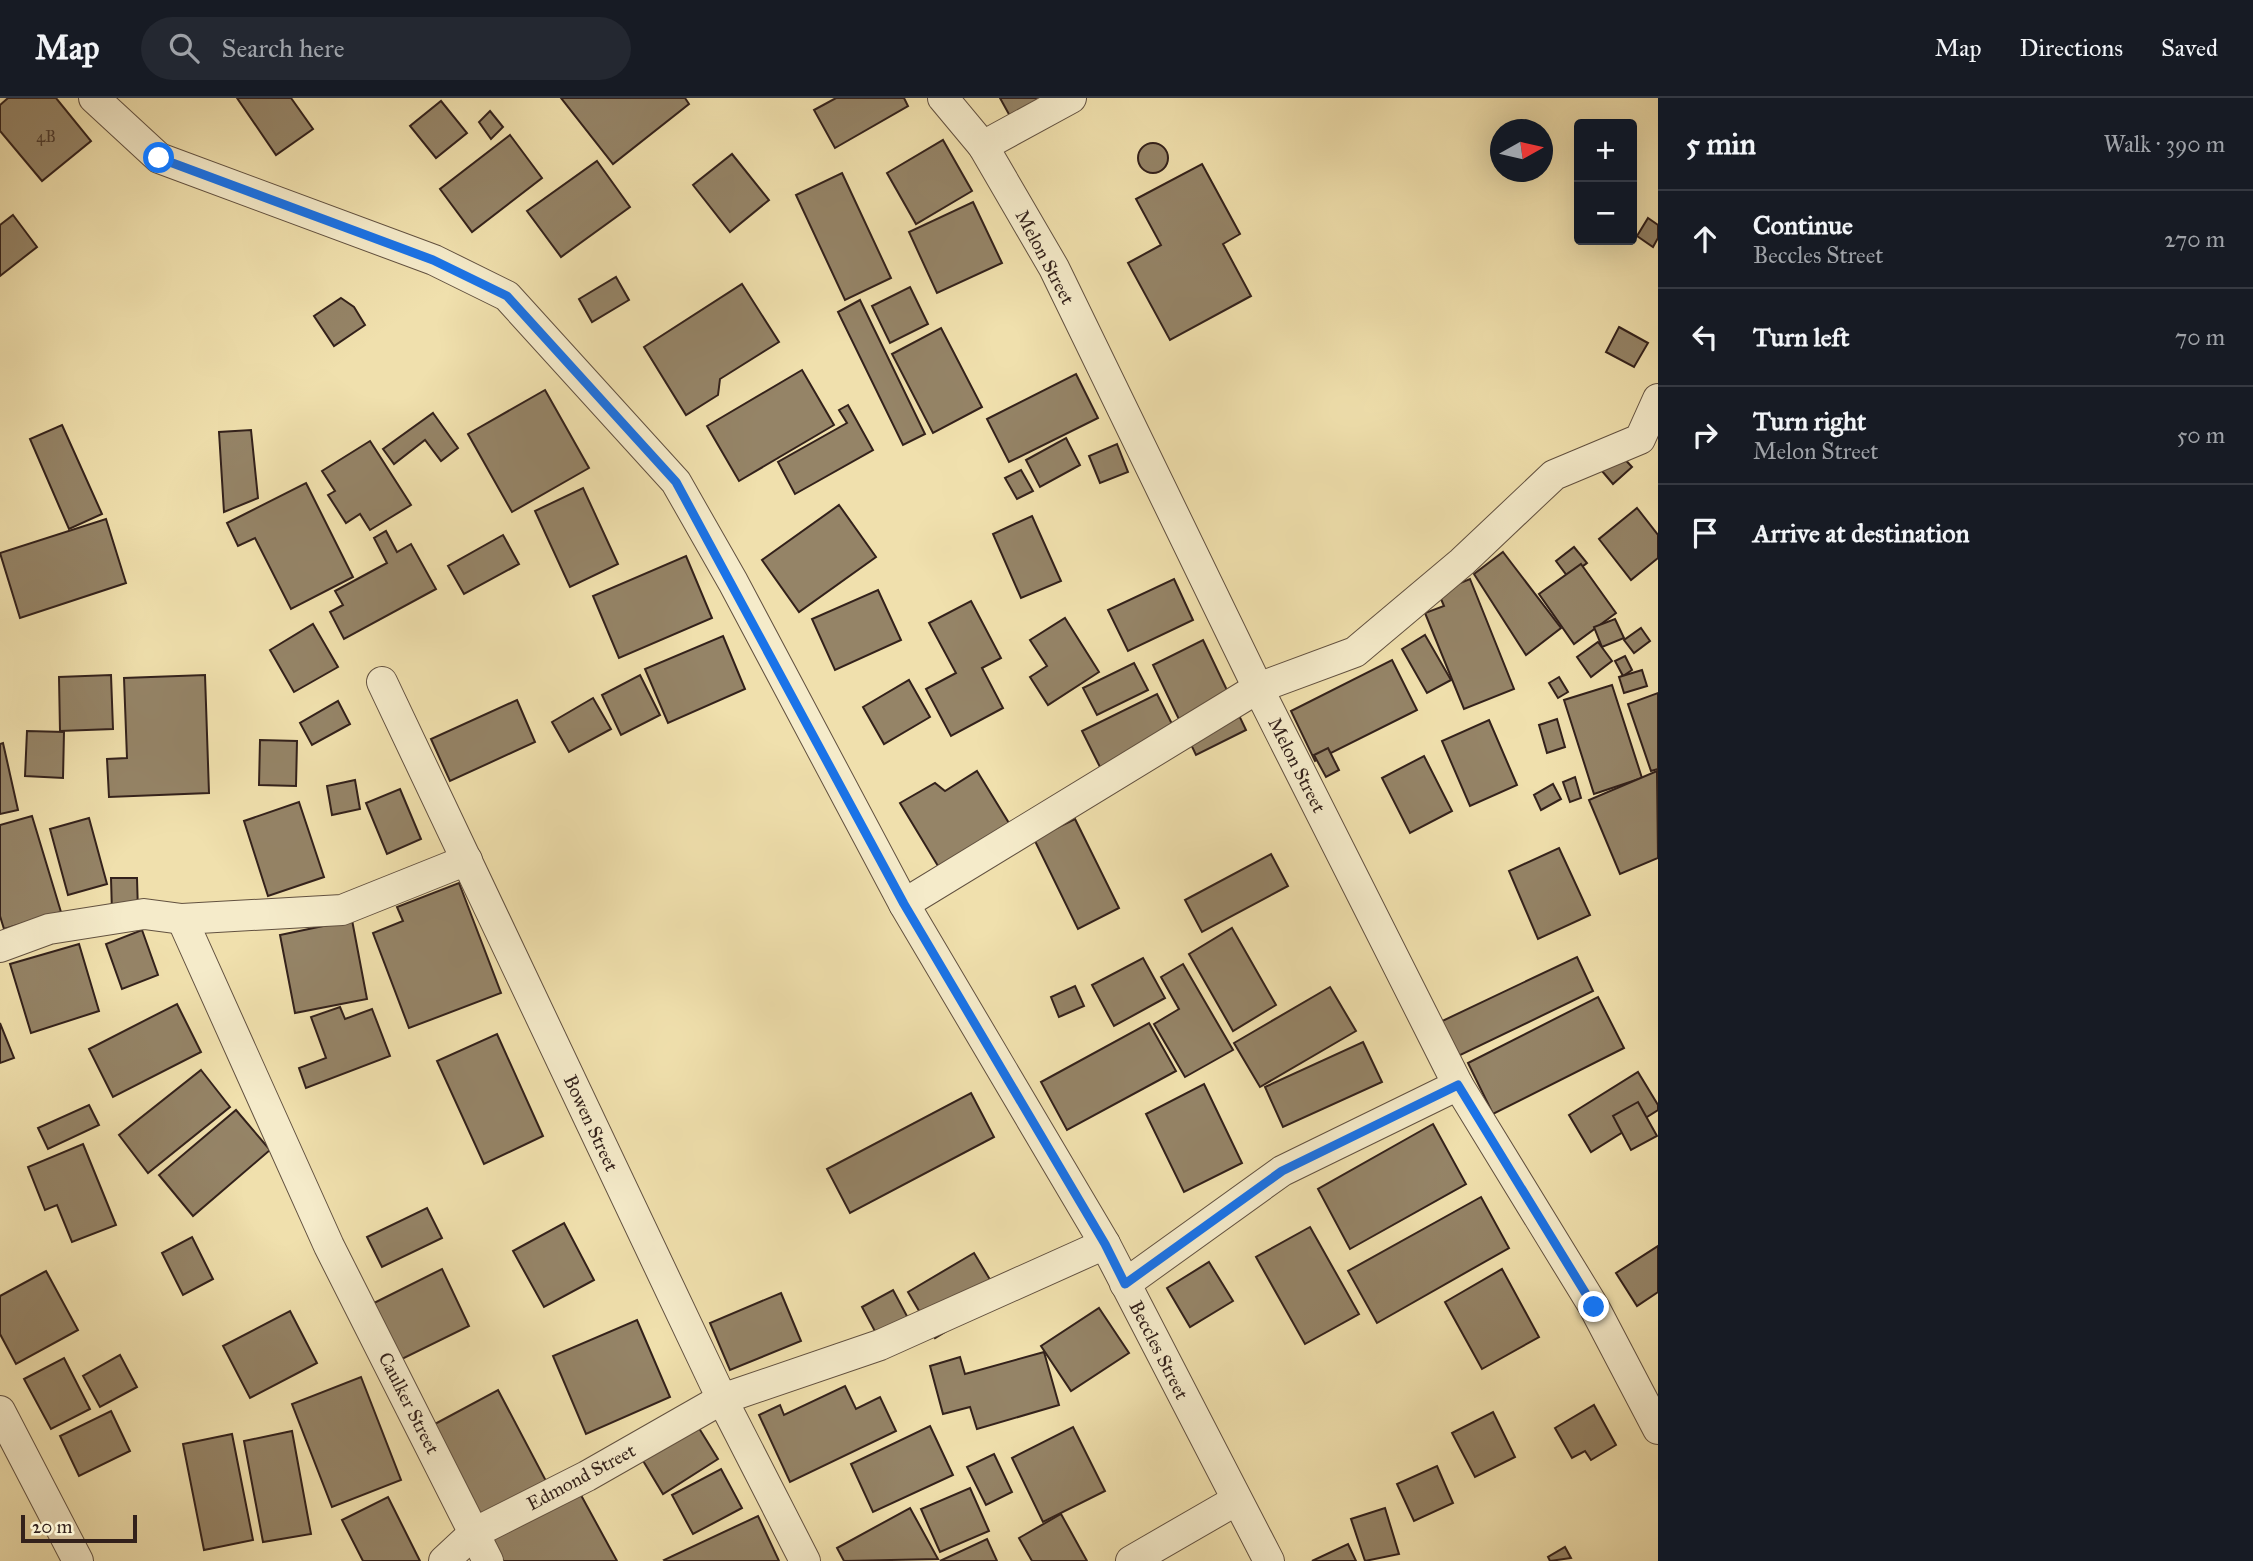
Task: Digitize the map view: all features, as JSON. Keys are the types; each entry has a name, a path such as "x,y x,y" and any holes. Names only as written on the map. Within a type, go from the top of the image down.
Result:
{"street":[{"name":"Beccles Street","path":"94,98 159,158 433,260 507,296 676,482 904,904 1105,1244 1235,1501 1269,1561"},
{"name":"Melon Street","path":"943,98 984,146 1054,268 1258,688 1458,1085 1594,1307 1658,1429"},
{"path":"984,146 1071,98"},
{"path":"904,904 1258,688 1355,652 1462,562 1554,475 1649,447 1658,399"},
{"name":"Bowen Street","path":"382,682 722,1399 805,1561"},
{"path":"0,947 49,929 144,914 182,919 342,911 467,860"},
{"name":"Caulker Street","path":"182,919 330,1245 488,1561"},
{"path":"1125,1284 1282,1171 1458,1085"},
{"name":"Edmond Street","path":"444,1561 474,1532 587,1476 722,1399 880,1345 1105,1244"},
{"path":"0,1410 78,1561"},
{"path":"1130,1561 1235,1501"}],"building":[{"path":"8,98 56,98 91,141 42,181 0,131 0,105"},
{"path":"237,98 291,98 313,129 276,155"},
{"path":"561,98 685,98 689,104 613,164"},
{"path":"836,98 904,98 908,106 835,148 814,110"},
{"path":"1000,98 1036,98 1039,103 1011,118"},
{"path":"441,101 467,133 436,158 410,126"},
{"path":"490,111 503,127 491,139 479,122"},
{"path":"510,135 542,178 472,232 440,189"},
{"path":"943,140 972,191 916,224 887,173"},
{"path":"1153,143 1164,147 1168,158 1164,169 1153,173 1142,169 1138,158 1142,147"},
{"path":"732,154 769,200 730,232 693,185"},
{"path":"597,161 630,207 561,257 527,211"},
{"path":"1202,164 1240,234 1223,244 1251,296 1170,340 1128,263 1161,245 1136,199"},
{"path":"842,173 891,278 845,300 796,195"},
{"path":"973,202 1002,263 937,293 909,232"},
{"path":"13,215 37,247 0,276 0,225"},
{"path":"1648,218 1658,225 1658,238 1653,247 1637,236"},
{"path":"616,277 629,300 592,322 579,299"},
{"path":"742,284 779,342 720,379 718,395 686,415 644,347"},
{"path":"910,287 928,324 890,343 872,306"},
{"path":"341,298 354,307 365,325 334,346 314,316"},
{"path":"860,300 925,434 903,445 838,312"},
{"path":"1619,327 1648,343 1634,367 1606,352"},
{"path":"941,328 982,407 933,433 892,354"},
{"path":"802,370 834,425 739,481 707,426"},
{"path":"1076,374 1098,418 1009,462 987,419"},
{"path":"545,390 589,468 512,512 468,434"},
{"path":"848,405 873,450 795,494 778,462 847,423 839,410"},
{"path":"433,413 458,448 441,461 425,440 394,464 383,449"},
{"path":"62,425 102,514 69,529 30,439"},
{"path":"251,430 258,498 224,512 219,432"},
{"path":"1066,438 1080,465 1040,487 1026,460"},
{"path":"370,441 411,505 370,530 360,514 346,523 328,495 335,491 322,471"},
{"path":"1117,444 1128,472 1100,483 1089,456"},
{"path":"1620,454 1632,467 1613,484 1602,471"},
{"path":"1021,470 1033,491 1017,499 1005,478"},
{"path":"306,483 353,577 291,609 255,538 238,546 227,523"},
{"path":"583,488 618,564 570,587 535,511"},
{"path":"839,505 876,557 799,612 762,560"},
{"path":"1637,508 1658,535 1658,558 1631,580 1599,539"},
{"path":"1032,516 1061,581 1021,598 993,534"},
{"path":"106,519 126,583 20,618 0,553"},
{"path":"386,531 397,552 411,544 436,589 344,639 330,612 343,605 335,591 387,563 374,538"},
{"path":"503,535 519,564 464,594 448,566"},
{"path":"1574,547 1587,563 1568,577 1556,561"},
{"path":"1503,552 1561,628 1526,655 1474,574"},
{"path":"686,556 712,618 619,658 593,596"},
{"path":"1581,564 1616,613 1574,644 1539,594"},
{"path":"1174,579 1193,620 1128,651 1108,610"},
{"path":"1470,579 1514,689 1464,709 1425,613 1444,606 1438,592"},
{"path":"878,590 901,640 835,670 812,619"},
{"path":"971,601 1001,658 982,668 1003,708 951,736 926,689 956,673 929,623"},
{"path":"1065,618 1099,672 1048,705 1030,677 1047,666 1030,640"},
{"path":"1615,619 1624,638 1602,647 1594,627"},
{"path":"313,624 338,667 294,692 270,650"},
{"path":"1641,628 1650,641 1634,653 1624,640"},
{"path":"1425,635 1451,680 1427,693 1402,649"},
{"path":"723,636 745,689 668,723 645,669"},
{"path":"1203,640 1246,730 1196,755 1153,665"},
{"path":"1598,642 1612,661 1591,677 1577,657"},
{"path":"1625,656 1632,670 1623,676 1615,661"},
{"path":"1392,660 1417,710 1315,761 1291,711"},
{"path":"1134,663 1148,690 1097,715 1083,688"},
{"path":"1642,670 1647,686 1624,693 1619,677"},
{"path":"111,675 113,729 60,731 59,677"},
{"path":"205,675 209,793 109,797 107,759 127,758 124,678"},
{"path":"640,675 660,715 621,735 602,695"},
{"path":"1559,677 1568,692 1558,698 1549,683"},
{"path":"909,680 930,717 884,744 863,707"},
{"path":"1612,685 1642,778 1594,794 1564,700"},
{"path":"1658,693 1658,769 1651,771 1628,704"},
{"path":"1157,694 1181,742 1106,779 1082,731"},
{"path":"593,698 611,729 569,752 552,722"},
{"path":"517,700 535,742 450,781 431,739"},
{"path":"338,701 350,724 312,745 300,723"},
{"path":"1557,719 1565,747 1547,753 1539,725"},
{"path":"1489,720 1517,785 1470,806 1442,741"},
{"path":"27,731 64,732 63,778 25,776"},
{"path":"260,740 297,741 296,786 259,785"},
{"path":"3,743 18,810 0,814 0,744"},
{"path":"1328,748 1339,770 1326,777 1314,755"},
{"path":"1424,756 1452,811 1410,833 1382,778"},
{"path":"977,771 1012,828 941,871 900,803 935,783 945,791"},
{"path":"1657,771 1658,858 1620,874 1589,800"},
{"path":"1575,777 1581,798 1570,802 1563,782"},
{"path":"355,780 360,809 332,815 327,786"},
{"path":"1553,784 1561,799 1541,810 1534,795"},
{"path":"400,789 421,839 387,854 366,803"},
{"path":"299,802 324,877 268,896 244,821"},
{"path":"32,816 61,912 4,929 0,916 0,825"},
{"path":"89,818 107,884 68,895 50,829"},
{"path":"1075,819 1119,908 1078,929 1034,839"},
{"path":"1559,848 1590,915 1538,939 1509,871"},
{"path":"1271,854 1288,886 1202,932 1185,900"},
{"path":"111,878 137,878 138,912 112,913"},
{"path":"459,883 501,993 409,1028 373,933 403,921 397,907"},
{"path":"352,920 367,999 295,1013 280,935"},
{"path":"1232,928 1276,1005 1233,1031 1189,954"},
{"path":"142,930 158,975 122,989 106,944"},
{"path":"79,944 99,1011 31,1033 10,964"},
{"path":"1577,957 1593,991 1452,1059 1436,1024"},
{"path":"1143,958 1165,998 1114,1026 1092,985"},
{"path":"1183,964 1233,1050 1185,1077 1154,1024 1179,1009 1161,977"},
{"path":"1075,986 1084,1006 1059,1017 1051,997"},
{"path":"1330,987 1356,1031 1260,1087 1234,1043"},
{"path":"1598,997 1624,1048 1493,1114 1468,1063"},
{"path":"177,1004 201,1052 113,1097 89,1049"},
{"path":"340,1007 345,1019 372,1009 390,1056 306,1088 299,1068 326,1058 311,1017"},
{"path":"0,1023 14,1058 0,1063"},
{"path":"1149,1023 1176,1071 1067,1130 1041,1082"},
{"path":"497,1034 543,1136 484,1164 437,1061"},
{"path":"1363,1042 1382,1082 1283,1127 1265,1087"},
{"path":"201,1070 230,1107 148,1173 119,1135"},
{"path":"1638,1072 1658,1105 1658,1110 1591,1152 1569,1115"},
{"path":"1204,1084 1242,1163 1184,1192 1146,1114"},
{"path":"971,1093 994,1137 850,1213 827,1169"},
{"path":"1638,1102 1657,1136 1631,1150 1613,1116"},
{"path":"89,1105 99,1125 48,1149 38,1128"},
{"path":"236,1110 270,1150 193,1216 159,1175"},
{"path":"1433,1124 1466,1184 1350,1249 1318,1189"},
{"path":"83,1144 116,1225 72,1242 57,1205 45,1210 28,1167"},
{"path":"1481,1197 1509,1248 1377,1323 1348,1271"},
{"path":"427,1208 442,1238 382,1267 367,1237"},
{"path":"564,1223 594,1280 544,1307 513,1251"},
{"path":"1310,1227 1359,1314 1305,1344 1256,1257"},
{"path":"192,1237 213,1279 183,1295 162,1253"},
{"path":"1658,1246 1658,1292 1637,1306 1616,1273"},
{"path":"974,1253 1001,1298 935,1338 908,1292"},
{"path":"1209,1262 1233,1301 1190,1327 1167,1288"},
{"path":"442,1269 469,1326 402,1359 374,1303"},
{"path":"1502,1269 1539,1337 1482,1369 1445,1302"},
{"path":"46,1271 78,1330 16,1364 0,1334 0,1296"},
{"path":"893,1290 916,1333 885,1350 862,1307"},
{"path":"781,1293 801,1341 730,1370 710,1323"},
{"path":"1099,1308 1129,1353 1071,1391 1041,1346"},
{"path":"290,1311 317,1363 250,1398 223,1346"},
{"path":"637,1320 670,1397 586,1434 553,1356"},
{"path":"1044,1352 1059,1405 977,1429 970,1407 943,1414 930,1366 960,1357 965,1374"},
{"path":"120,1355 137,1387 100,1407 83,1376"},
{"path":"64,1358 90,1409 51,1429 24,1379"},
{"path":"361,1377 401,1480 332,1507 292,1404"},
{"path":"845,1386 856,1409 880,1397 896,1431 790,1482 759,1415 780,1405 784,1415"},
{"path":"498,1390 546,1481 481,1516 433,1425"},
{"path":"1594,1405 1616,1445 1591,1460 1585,1451 1572,1458 1555,1428"},
{"path":"111,1411 130,1451 79,1476 60,1436"},
{"path":"1493,1412 1515,1457 1475,1477 1452,1433"},
{"path":"697,1425 718,1459 663,1494 642,1459"},
{"path":"930,1426 953,1475 873,1512 851,1464"},
{"path":"1073,1427 1105,1491 1043,1522 1012,1458"},
{"path":"292,1431 311,1534 263,1542 244,1441"},
{"path":"232,1434 253,1540 204,1550 183,1444"},
{"path":"994,1454 1012,1492 986,1505 967,1467"},
{"path":"1437,1466 1453,1503 1414,1521 1397,1484"},
{"path":"721,1469 742,1508 693,1534 672,1495"},
{"path":"576,1486 617,1561 503,1561 488,1534"},
{"path":"970,1488 989,1531 940,1552 921,1509"},
{"path":"388,1497 420,1561 363,1561 342,1520"},
{"path":"910,1508 938,1559 844,1561 837,1548"},
{"path":"1385,1508 1399,1554 1365,1561 1351,1519"},
{"path":"1061,1514 1087,1561 1032,1561 1019,1538"},
{"path":"758,1516 779,1561 664,1560"},
{"path":"987,1539 997,1561 940,1561"},
{"path":"1348,1544 1356,1561 1312,1561"},
{"path":"1565,1547 1571,1558 1550,1561 1548,1557"}],"route":[{"path":"159,158 433,260 507,296 676,482 733,582 904,904 1105,1244 1125,1284 1282,1171 1458,1085 1594,1307"}]}
